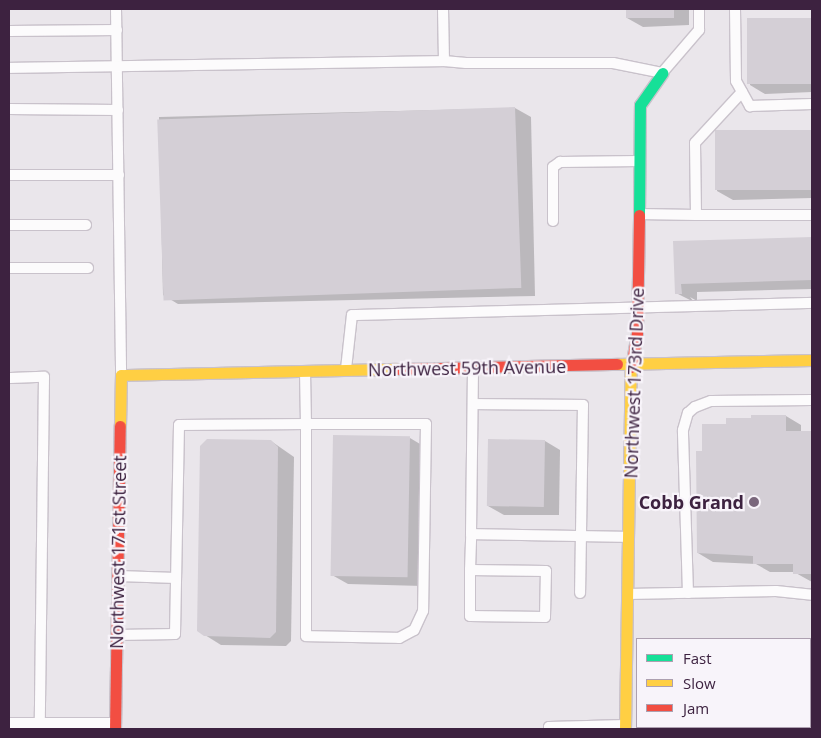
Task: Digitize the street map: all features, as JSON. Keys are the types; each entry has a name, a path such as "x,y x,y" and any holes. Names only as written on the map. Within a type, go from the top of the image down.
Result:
{"street":[{"name":"Northwest 173rd Drive","path":"625,727 632,364 638,333 640,105 662,73"},
{"name":"Northwest 59th Avenue","path":"121,375 812,360"},
{"name":"Northwest 171st Street","path":"115,726 121,375"}],"lane":[{"path":"116,9 121,375"},
{"path":"444,9 444,61"},
{"path":"9,68 444,61 466,63 613,63 662,73 700,30 699,9"},
{"path":"734,9 736,81 750,106 812,104"},
{"path":"9,31 117,30"},
{"path":"696,215 695,143 742,92"},
{"path":"9,109 118,110"},
{"path":"553,221 553,167 560,162 640,161"},
{"path":"9,176 118,175"},
{"path":"639,214 812,215"},
{"path":"9,225 86,225"},
{"path":"9,268 88,268"},
{"path":"345,370 352,315 638,306 812,303"},
{"path":"470,570 546,571 545,617 470,616 470,570 473,368"},
{"path":"117,635 175,634 178,425 306,424 426,424 424,611 414,630 399,638 306,636 306,424 305,371"},
{"path":"9,378 44,377 40,723"},
{"path":"688,593 683,430 688,413 694,407 712,401 812,400"},
{"path":"473,404 583,405 580,593"},
{"path":"471,534 628,537"},
{"path":"118,576 176,578"},
{"path":"627,594 776,591 812,595"},
{"path":"9,723 115,726"},
{"path":"548,729 548,727 625,727"}],"building":[{"path":"626,9 674,9 674,18 626,18"},
{"path":"747,18 812,18 812,84 747,84"},
{"path":"515,107 521,288 164,300 157,119"},
{"path":"715,130 812,130 812,190 715,190"},
{"path":"812,237 812,280 681,284 682,294 675,294 673,241"},
{"name":"Cobb Grand","path":"751,415 786,415 786,431 812,431 812,574 793,574 793,564 753,564 753,556 697,553 696,451 702,451 702,424 726,424 726,418 751,418"},
{"path":"333,435 410,436 408,577 331,576"},
{"path":"207,439 271,440 278,447 276,632 270,638 204,636 197,631 200,446"},
{"path":"488,439 545,440 544,507 487,506"}],"traffic: fast":[{"path":"639,215 640,105 662,73"}],"traffic: slow":[{"path":"617,364 812,360"},
{"path":"625,729 631,367"},
{"path":"120,426 121,375 395,369"}],"traffic: jam":[{"path":"631,367 637,333 639,215"},
{"path":"395,369 617,364"},
{"path":"115,729 120,426"}],"place":[{"name":"Cobb Grand","path":"754,502"}]}
